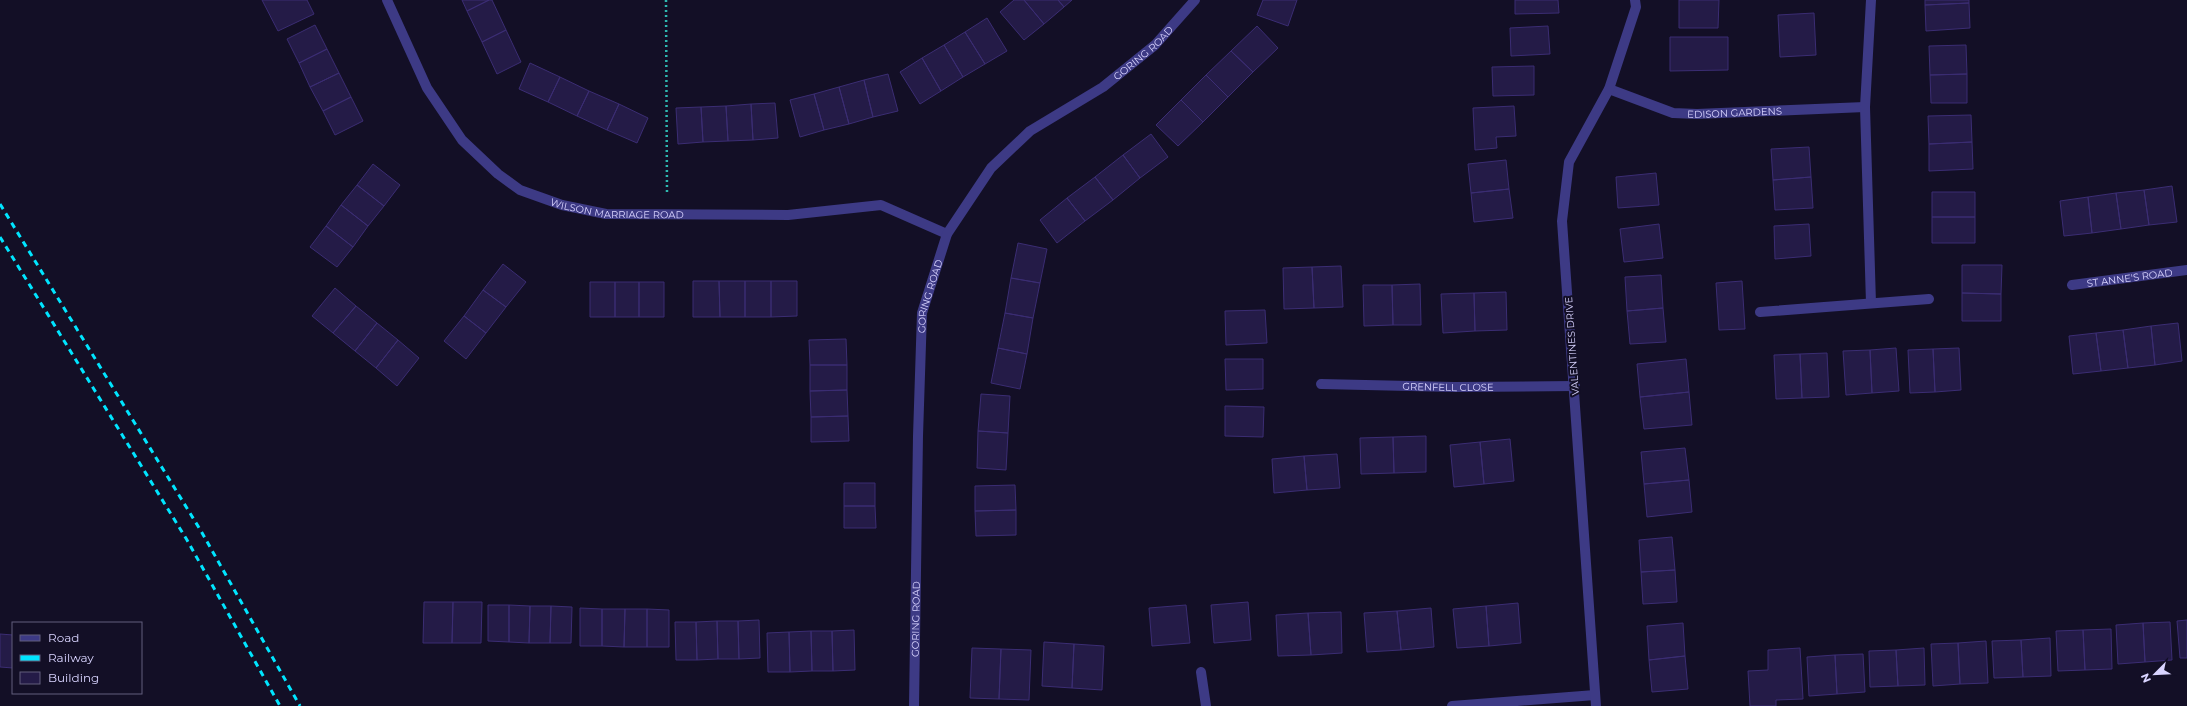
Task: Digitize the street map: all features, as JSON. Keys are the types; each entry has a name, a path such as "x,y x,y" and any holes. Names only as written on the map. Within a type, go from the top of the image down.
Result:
{"street":[{"name":"WILSON MARRIAGE ROAD","path":"386,0 427,88 462,140 498,174 520,190 562,205 606,214 788,215 881,205 947,234"},
{"name":"GORING ROAD","path":"914,706 918,436 922,313 947,234 991,168 1030,131 1103,86 1155,45 1195,0"},
{"name":"VALENTINES DRIVE","path":"1596,706 1575,386 1562,221 1570,162 1609,89 1636,7 1636,0"},
{"path":"1871,0 1865,107 1871,303"},
{"name":"EDISON GARDENS","path":"1609,89 1673,113 1697,114 1865,107"},
{"name":"ST ANNE'S ROAD","path":"2072,285 2187,270"},
{"path":"1760,312 1929,300"},
{"name":"GRENFELL CLOSE","path":"1320,384 1454,387 1575,386"},
{"path":"1201,672 1206,706"},
{"path":"1452,706 1595,695"}],"path":[{"path":"666,0 667,215"}],"building":[{"path":"262,0 307,0 314,14 278,31"},
{"path":"462,0 489,0 467,11"},
{"path":"489,0 492,0 506,30 482,42 467,11"},
{"path":"1014,0 1024,0 1044,24 1024,40 1000,12"},
{"path":"1024,0 1058,0 1064,7 1044,24"},
{"path":"1058,0 1072,0 1064,7"},
{"path":"1263,0 1297,0 1288,26 1257,15"},
{"path":"1515,0 1558,0 1559,13 1515,14"},
{"path":"1679,0 1719,0 1718,28 1679,28"},
{"path":"1925,0 1969,0 1969,3 1925,5"},
{"path":"1969,3 1970,28 1926,31 1925,5"},
{"path":"1814,13 1816,55 1780,57 1778,15"},
{"path":"987,18 1007,51 985,64 965,32"},
{"path":"315,25 327,49 299,63 287,39"},
{"path":"1257,26 1278,48 1253,72 1231,51"},
{"path":"1548,26 1550,54 1511,56 1510,28"},
{"path":"506,30 521,62 497,74 482,42"},
{"path":"965,32 985,64 963,77 944,45"},
{"path":"1670,37 1728,37 1728,70 1670,71"},
{"path":"944,45 963,77 941,91 922,58"},
{"path":"1966,45 1967,74 1930,75 1929,46"},
{"path":"327,49 339,73 310,87 299,63"},
{"path":"1231,51 1253,72 1228,97 1206,75"},
{"path":"922,58 941,91 920,104 900,72"},
{"path":"530,63 560,77 548,102 519,89"},
{"path":"1534,66 1534,95 1493,96 1492,67"},
{"path":"339,73 351,97 323,111 310,87"},
{"path":"888,74 898,111 873,117 864,80"},
{"path":"1967,74 1967,103 1931,103 1930,75"},
{"path":"1206,75 1228,97 1203,122 1181,100"},
{"path":"560,77 589,91 577,116 548,102"},
{"path":"864,80 873,117 849,124 839,87"},
{"path":"839,87 849,124 824,130 814,94"},
{"path":"589,91 619,104 607,130 577,116"},
{"path":"814,94 824,130 800,137 790,100"},
{"path":"351,97 363,121 335,135 323,111"},
{"path":"1181,100 1203,122 1178,146 1156,125"},
{"path":"775,103 778,138 753,140 751,104"},
{"path":"619,104 648,118 637,143 607,130"},
{"path":"751,104 753,140 728,141 726,106"},
{"path":"726,106 728,141 703,142 701,107"},
{"path":"1514,106 1516,136 1496,137 1497,148 1475,150 1473,108"},
{"path":"701,107 703,142 678,144 676,108"},
{"path":"1971,115 1972,142 1929,144 1928,116"},
{"path":"1151,134 1168,157 1140,178 1123,155"},
{"path":"1972,142 1973,169 1929,171 1929,144"},
{"path":"1809,147 1811,177 1773,180 1771,149"},
{"path":"1123,155 1140,178 1113,200 1095,177"},
{"path":"1506,160 1509,189 1471,193 1468,164"},
{"path":"373,164 400,185 384,206 357,185"},
{"path":"1656,173 1659,205 1618,208 1616,177"},
{"path":"1095,177 1113,200 1085,221 1067,198"},
{"path":"1811,177 1813,208 1775,210 1773,180"},
{"path":"357,185 384,206 368,226 341,205"},
{"path":"2172,186 2177,222 2149,225 2144,190"},
{"path":"1509,189 1513,218 1474,222 1471,193"},
{"path":"2144,190 2149,225 2121,229 2116,193"},
{"path":"1932,192 1975,192 1975,217 1932,217"},
{"path":"2116,193 2121,229 2092,233 2088,197"},
{"path":"2088,197 2092,233 2064,236 2060,201"},
{"path":"1067,198 1085,221 1057,243 1040,220"},
{"path":"341,205 368,226 353,247 326,226"},
{"path":"1932,217 1975,217 1975,243 1932,243"},
{"path":"1659,224 1663,258 1624,262 1620,229"},
{"path":"1809,224 1811,256 1775,259 1774,226"},
{"path":"326,226 353,247 337,267 310,247"},
{"path":"1018,243 1047,249 1040,283 1011,278"},
{"path":"503,264 526,282 506,307 483,290"},
{"path":"1962,265 2002,265 2001,294 1962,293"},
{"path":"1341,266 1343,307 1314,308 1312,267"},
{"path":"1312,267 1314,308 1284,309 1283,268"},
{"path":"1661,275 1663,308 1627,311 1625,277"},
{"path":"1011,278 1040,283 1033,318 1005,313"},
{"path":"693,281 719,281 720,317 693,317"},
{"path":"719,281 745,281 745,317 720,317"},
{"path":"745,281 771,281 771,317 745,317"},
{"path":"771,281 797,281 797,316 771,317"},
{"path":"1742,281 1745,329 1719,330 1716,283"},
{"path":"590,282 615,282 615,317 590,317"},
{"path":"615,282 639,282 639,317 615,317"},
{"path":"639,282 664,282 664,317 639,317"},
{"path":"1420,284 1421,325 1393,325 1392,285"},
{"path":"1363,285 1392,285 1393,325 1364,326"},
{"path":"335,288 356,306 333,333 312,316"},
{"path":"483,290 506,307 486,333 464,316"},
{"path":"1506,292 1507,330 1475,331 1474,293"},
{"path":"1474,293 1475,331 1443,333 1441,294"},
{"path":"1962,293 2001,294 2001,321 1962,321"},
{"path":"356,306 377,323 355,351 333,333"},
{"path":"1663,308 1666,342 1630,344 1627,311"},
{"path":"1265,310 1267,343 1226,345 1225,311"},
{"path":"1005,313 1033,318 1027,354 998,348"},
{"path":"464,316 486,333 466,359 444,341"},
{"path":"377,323 398,340 376,368 355,351"},
{"path":"2178,323 2182,361 2155,365 2151,326"},
{"path":"2151,326 2155,365 2128,368 2123,330"},
{"path":"2123,330 2128,368 2101,371 2096,333"},
{"path":"2096,333 2101,371 2073,374 2069,336"},
{"path":"846,339 847,365 810,365 809,340"},
{"path":"398,340 419,358 397,386 376,368"},
{"path":"998,348 1027,354 1020,389 991,383"},
{"path":"1896,348 1899,391 1872,393 1870,350"},
{"path":"1959,348 1961,390 1935,392 1933,349"},
{"path":"1933,349 1935,392 1910,393 1908,350"},
{"path":"1870,350 1872,393 1846,395 1843,351"},
{"path":"1827,353 1829,397 1802,398 1800,354"},
{"path":"1800,354 1802,398 1776,399 1774,355"},
{"path":"1225,359 1263,359 1263,389 1226,390"},
{"path":"1686,359 1689,392 1640,397 1637,364"},
{"path":"810,365 847,365 847,390 810,391"},
{"path":"847,390 848,416 811,417 810,391"},
{"path":"1689,392 1692,425 1644,429 1640,397"},
{"path":"981,394 1010,396 1008,433 978,431"},
{"path":"1225,406 1264,407 1263,437 1225,436"},
{"path":"848,416 849,441 811,442 811,417"},
{"path":"978,431 1008,433 1006,470 977,468"},
{"path":"1426,436 1426,472 1394,473 1393,437"},
{"path":"1393,437 1394,473 1361,474 1360,438"},
{"path":"1510,439 1514,481 1484,484 1480,442"},
{"path":"1480,442 1484,484 1454,487 1450,445"},
{"path":"1685,448 1689,480 1644,484 1641,452"},
{"path":"1337,454 1340,488 1307,490 1304,456"},
{"path":"1304,456 1307,490 1274,493 1272,459"},
{"path":"1689,480 1692,512 1647,517 1644,484"},
{"path":"844,483 875,483 875,506 844,506"},
{"path":"1015,485 1016,510 975,511 975,486"},
{"path":"844,506 875,506 876,528 844,528"},
{"path":"1016,510 1016,535 976,536 975,511"},
{"path":"1672,537 1675,570 1641,572 1639,540"},
{"path":"1675,570 1677,602 1643,604 1641,572"},
{"path":"424,602 453,602 452,643 423,643"},
{"path":"453,602 482,602 481,643 452,643"},
{"path":"1248,602 1251,640 1214,643 1211,605"},
{"path":"1518,603 1521,643 1489,646 1486,606"},
{"path":"488,605 509,605 509,642 488,641"},
{"path":"509,605 530,606 529,643 509,642"},
{"path":"1186,605 1190,643 1152,646 1149,608"},
{"path":"530,606 551,606 550,643 529,643"},
{"path":"551,606 572,607 571,643 550,643"},
{"path":"1486,606 1489,646 1457,648 1453,609"},
{"path":"580,608 602,609 602,646 580,646"},
{"path":"1431,608 1434,647 1401,650 1397,611"},
{"path":"602,609 625,609 624,647 602,646"},
{"path":"625,609 647,609 647,647 624,647"},
{"path":"647,609 669,610 669,647 647,647"},
{"path":"1397,611 1401,650 1367,652 1364,613"},
{"path":"1341,612 1342,653 1311,655 1308,613"},
{"path":"1308,613 1311,655 1278,656 1276,615"},
{"path":"759,620 760,658 739,659 738,621"},
{"path":"2187,620 2187,658 2180,658 2177,621"},
{"path":"717,621 718,659 697,660 696,622"},
{"path":"717,621 738,621 739,659 718,659"},
{"path":"675,622 696,622 697,660 676,660"},
{"path":"2170,622 2172,660 2145,662 2143,623"},
{"path":"1683,623 1685,656 1649,660 1647,626"},
{"path":"2143,623 2145,662 2118,664 2116,625"},
{"path":"2111,629 2112,669 2085,670 2083,630"},
{"path":"854,630 855,670 833,671 832,631"},
{"path":"2083,630 2085,670 2058,671 2056,631"},
{"path":"811,631 812,671 790,672 789,632"},
{"path":"811,631 832,631 833,671 812,671"},
{"path":"789,632 790,672 768,672 767,633"},
{"path":"0,634 12,635 12,668 0,667"},
{"path":"2050,638 2051,676 2023,677 2021,640"},
{"path":"2021,640 2023,677 1994,678 1992,641"},
{"path":"1986,641 1988,683 1960,684 1958,643"},
{"path":"1044,642 1074,644 1072,688 1042,686"},
{"path":"1958,643 1960,684 1933,686 1931,644"},
{"path":"1074,644 1104,646 1102,690 1072,688"},
{"path":"972,648 1001,649 999,699 970,698"},
{"path":"1800,648 1803,699 1776,700 1776,706 1750,706 1748,671 1768,670 1768,650"},
{"path":"1924,648 1925,685 1898,686 1896,650"},
{"path":"1001,649 1031,650 1029,700 999,699"},
{"path":"1896,650 1898,686 1870,687 1869,651"},
{"path":"1863,654 1865,692 1837,694 1835,655"},
{"path":"1835,655 1837,694 1809,696 1807,657"},
{"path":"1685,656 1688,689 1652,692 1649,660"}],"railway":[{"path":"0,204 201,531 300,706"},
{"path":"0,237 187,540 280,706"}]}
